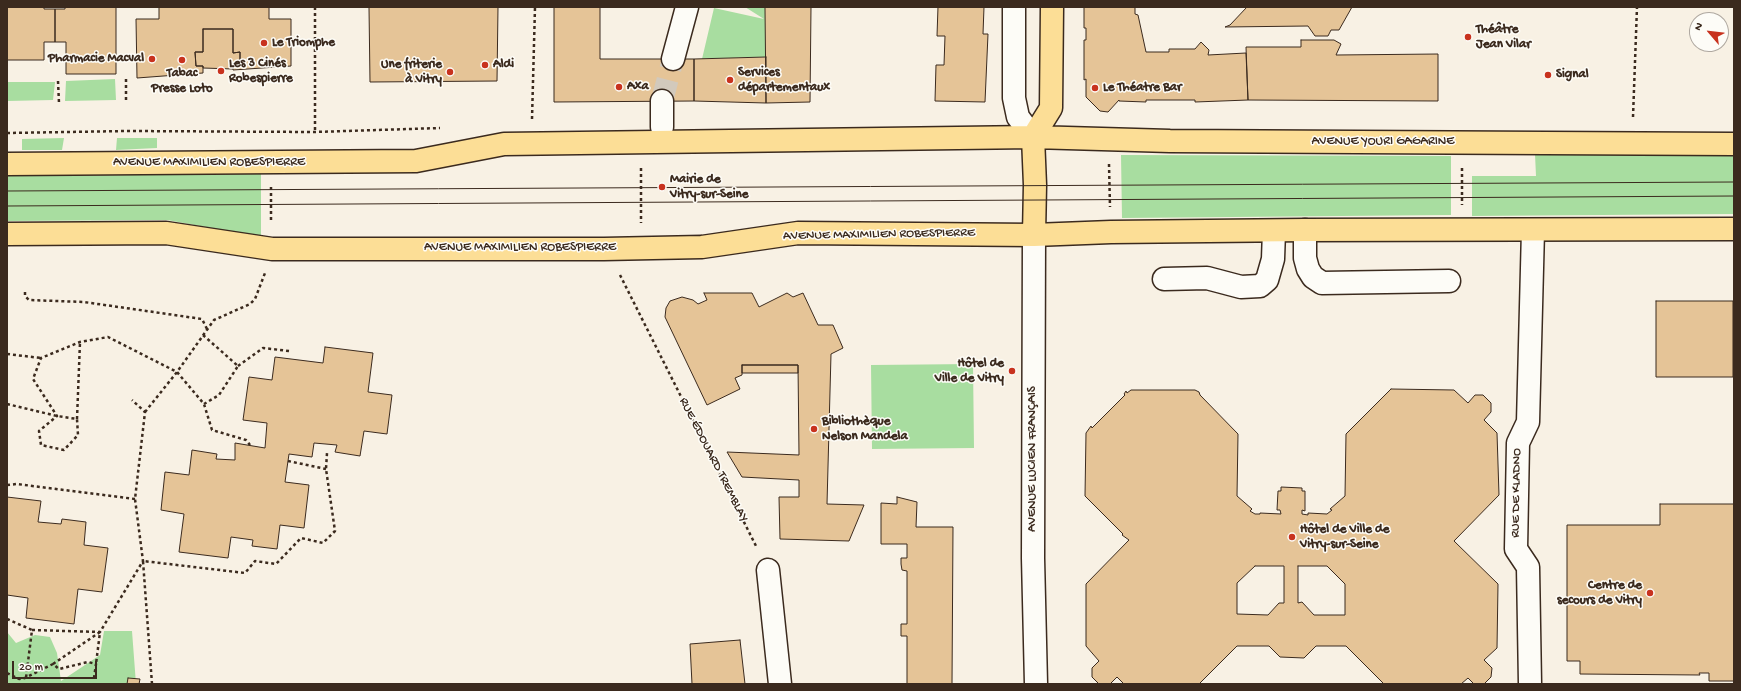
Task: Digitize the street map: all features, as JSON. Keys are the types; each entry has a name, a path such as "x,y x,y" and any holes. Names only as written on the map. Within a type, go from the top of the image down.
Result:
{"main road":[{"path":"1052,7 1051,108 1033,137 1035,185 1034,235 1111,232 1305,230 1734,229"},
{"name":"AVENUE MAXIMILIEN ROBESPIERRE","path":"7,164 316,163 416,161 504,144 1033,137"},
{"name":"AVENUE YOURI GAGARINE","path":"1033,137 1178,141 1734,144"},
{"name":"AVENUE MAXIMILIEN ROBESPIERRE","path":"7,234 166,233 272,250 702,248 798,233 1034,235"}],"street":[{"path":"673,59 687,7"},
{"path":"1014,7 1014,98 1018,117 1033,137"},
{"path":"662,101 662,127"},
{"path":"1305,230 1305,258 1308,269 1313,277 1322,283 1449,281"},
{"name":"RUE DE KLADNO","path":"1530,684 1528,566 1516,549 1518,443 1528,422 1533,230"},
{"path":"1164,279 1207,278 1241,288 1260,286 1267,280 1273,259 1274,231"},
{"name":"AVENUE LUCIEN FRANÇAIS","path":"1034,235 1034,565 1036,684"},
{"path":"768,570 780,684"}],"path":[{"path":"315,7 316,163"},
{"path":"532,119 535,7"},
{"path":"1632,144 1637,7"},
{"path":"126,79 126,100"},
{"path":"58,81 58,103"},
{"path":"1109,138 1111,232"},
{"path":"152,684 143,561 135,499 145,412 177,372 214,320 250,304 255,299 262,280 271,265 270,162"},
{"path":"1462,165 1462,230"},
{"path":"635,166 641,166 641,248"},
{"name":"RUE ÉDOUARD TREMBLAY","path":"604,249 618,271 768,570"},
{"path":"25,292 25,296 29,300 84,302 202,320 207,329"},
{"path":"203,335 238,366"},
{"path":"7,354 41,358 80,342 108,337 177,372 204,404 212,430 246,440 250,445"},
{"path":"57,416 40,431 41,445 64,450 78,435 76,419 80,342"},
{"path":"204,404 219,395 238,366 263,348 289,351"},
{"path":"41,358 33,379 57,416"},
{"path":"132,400 145,412"},
{"path":"7,404 76,419"},
{"path":"143,561 245,573 255,561 276,564 301,538 324,543 334,531 326,469 327,453"},
{"path":"288,461 326,469"},
{"path":"7,485 17,484 135,499"},
{"path":"94,678 100,632 143,561"},
{"path":"7,619 32,630 100,632"},
{"path":"25,678 32,630"},
{"path":"7,673 19,679 25,678 53,664 100,632"},
{"path":"53,664 59,669 88,662 96,664"}],"green space":[{"path":"745,7 765,7 766,57 702,59 714,8 764,19"},
{"path":"115,79 116,100 65,101 66,81"},
{"path":"7,82 55,82 53,100 7,101"},
{"path":"64,138 62,150 22,150 22,139"},
{"path":"117,138 157,138 157,148 116,150"},
{"path":"1535,154 1734,156 1734,214 1472,216 1472,176 1536,176"},
{"path":"1121,155 1451,156 1451,215 1122,218"},
{"path":"261,174 261,237 167,220 7,221 7,176"},
{"path":"973,364 974,448 872,449 871,365"},
{"path":"104,631 132,631 136,684 7,684 7,632 16,643 35,635 50,637 57,653 61,681 100,655"}],"building":[{"path":"7,7 44,7 44,9 55,9 55,42 44,42 44,60 7,60"},
{"path":"65,7 116,7 116,74 66,74 66,42 55,42 55,9 65,9"},
{"path":"159,7 269,7 269,19 291,19 291,66 233,70 233,65 240,65 240,52 233,53 233,29 203,29 203,52 195,52 196,66 203,66 203,73 137,78 136,19 159,19"},
{"path":"369,7 498,7 497,81 370,82"},
{"path":"554,7 600,7 600,59 694,59 694,101 554,102"},
{"path":"765,7 811,7 810,102 766,103"},
{"path":"938,7 984,7 983,34 988,34 985,102 935,101 936,65 944,65 945,36 937,36"},
{"path":"1084,7 1135,7 1135,14 1138,15 1146,52 1169,52 1169,49 1195,49 1201,42 1209,50 1208,55 1246,53 1248,100 1195,102 1195,100 1146,100 1146,102 1119,100 1108,112 1100,111 1086,97 1086,79 1084,80 1084,40 1086,40 1086,28 1084,28"},
{"path":"1247,7 1352,7 1339,30 1331,30 1328,36 1315,36 1308,26 1225,27 1230,25"},
{"path":"203,29 233,29 233,53 240,52 240,65 233,65 233,69 203,68 203,66 196,66 195,52 203,52"},
{"path":"1301,40 1334,40 1341,44 1336,55 1438,54 1438,101 1248,100 1246,47 1301,47"},
{"name":"Services départementaux","path":"766,57 766,103 694,101 694,59"},
{"name":"Bibliothèque Nelson Mandela","path":"704,293 752,293 759,307 787,293 793,297 803,293 818,325 833,325 843,348 831,354 827,504 864,505 849,541 780,539 779,497 799,497 799,480 742,477 727,452 799,455 798,365 742,365 742,375 735,378 740,389 707,405 665,317 666,308 670,301 682,297 693,300 698,304 707,300"},
{"path":"1656,301 1733,301 1733,377 1656,377"},
{"path":"325,347 373,353 368,392 392,395 387,434 364,431 360,456 335,452 337,445 314,443 312,457 289,454 285,482 309,485 304,528 280,525 277,549 252,546 253,540 231,537 228,558 179,552 184,514 161,510 165,472 189,475 192,450 217,454 216,459 235,460 235,443 265,448 267,423 243,420 249,377 272,380 275,357 323,363"},
{"path":"742,365 798,365 798,373 742,373"},
{"name":"Hôtel de Ville de Vitry-sur-Seine","path":"1391,389 1454,390 1468,403 1475,395 1483,395 1491,403 1491,412 1484,420 1497,433 1499,495 1454,541 1498,584 1497,648 1484,660 1492,668 1491,677 1484,684 1474,684 1468,678 1461,684 1384,684 1346,646 1316,646 1304,658 1280,657 1269,646 1237,646 1199,684 1124,684 1117,677 1110,684 1099,684 1092,677 1092,668 1099,661 1086,646 1086,584 1129,540 1122,535 1123,534 1085,496 1086,433 1091,426 1092,428 1125,395 1124,394 1126,391 1127,393 1131,390 1195,390 1199,392 1200,395 1238,434 1237,496 1252,509 1250,511 1255,514 1281,514 1280,510 1277,510 1278,491 1281,491 1281,487 1302,488 1302,491 1305,491 1305,511 1302,510 1302,514 1327,514 1332,510 1330,509 1345,496 1346,434","holes":["1255,566 1284,566 1284,603 1279,603 1268,615 1237,614 1237,583","1298,566 1327,566 1345,584 1345,615 1314,615 1302,602 1298,603"]},
{"path":"7,497 41,501 38,522 61,524 62,519 86,522 84,545 108,548 102,592 78,589 74,624 26,618 28,598 7,595"},
{"path":"897,497 917,502 916,527 953,527 952,684 907,684 907,636 901,636 901,624 907,624 907,571 902,570 901,558 907,558 907,544 881,544 881,503 897,504"},
{"name":"Centre de secours de Vitry","path":"1660,504 1734,504 1734,681 1709,681 1709,673 1699,673 1700,675 1580,674 1580,661 1567,661 1567,525 1660,525"},
{"path":"740,640 745,684 692,684 690,644"},
{"path":"128,678 140,679 139,684 127,684"}],"tunnel":[{"path":"662,101 673,59"}],"tram line":[{"path":"7,191 1734,182"},
{"path":"7,206 1734,196"}],"place":[{"name":"Théâtre Jean Vilar","path":"1468,37"},
{"name":"Le Triomphe","path":"264,43"},
{"name":"Pharmacie Macval","path":"152,59"},
{"name":"Tabac Presse Loto","path":"182,60"},
{"name":"Aldi","path":"485,65"},
{"name":"Les 3 Cinés Robespierre","path":"221,71"},
{"name":"Une friterie à Vitry","path":"450,72"},
{"name":"Signal","path":"1548,75"},
{"name":"Services départementaux","path":"730,80"},
{"name":"Axa","path":"619,87"},
{"name":"Le Théatre Bar","path":"1095,88"},
{"name":"Mairie de Vitry-sur-Seine","path":"662,187"},
{"name":"Hôtel de Ville de Vitry","path":"1012,371"},
{"name":"Bibliothèque Nelson Mandela","path":"814,429"},
{"name":"Hôtel de Ville de Vitry-sur-Seine","path":"1292,537"},
{"name":"Centre de secours de Vitry","path":"1650,593"}]}
